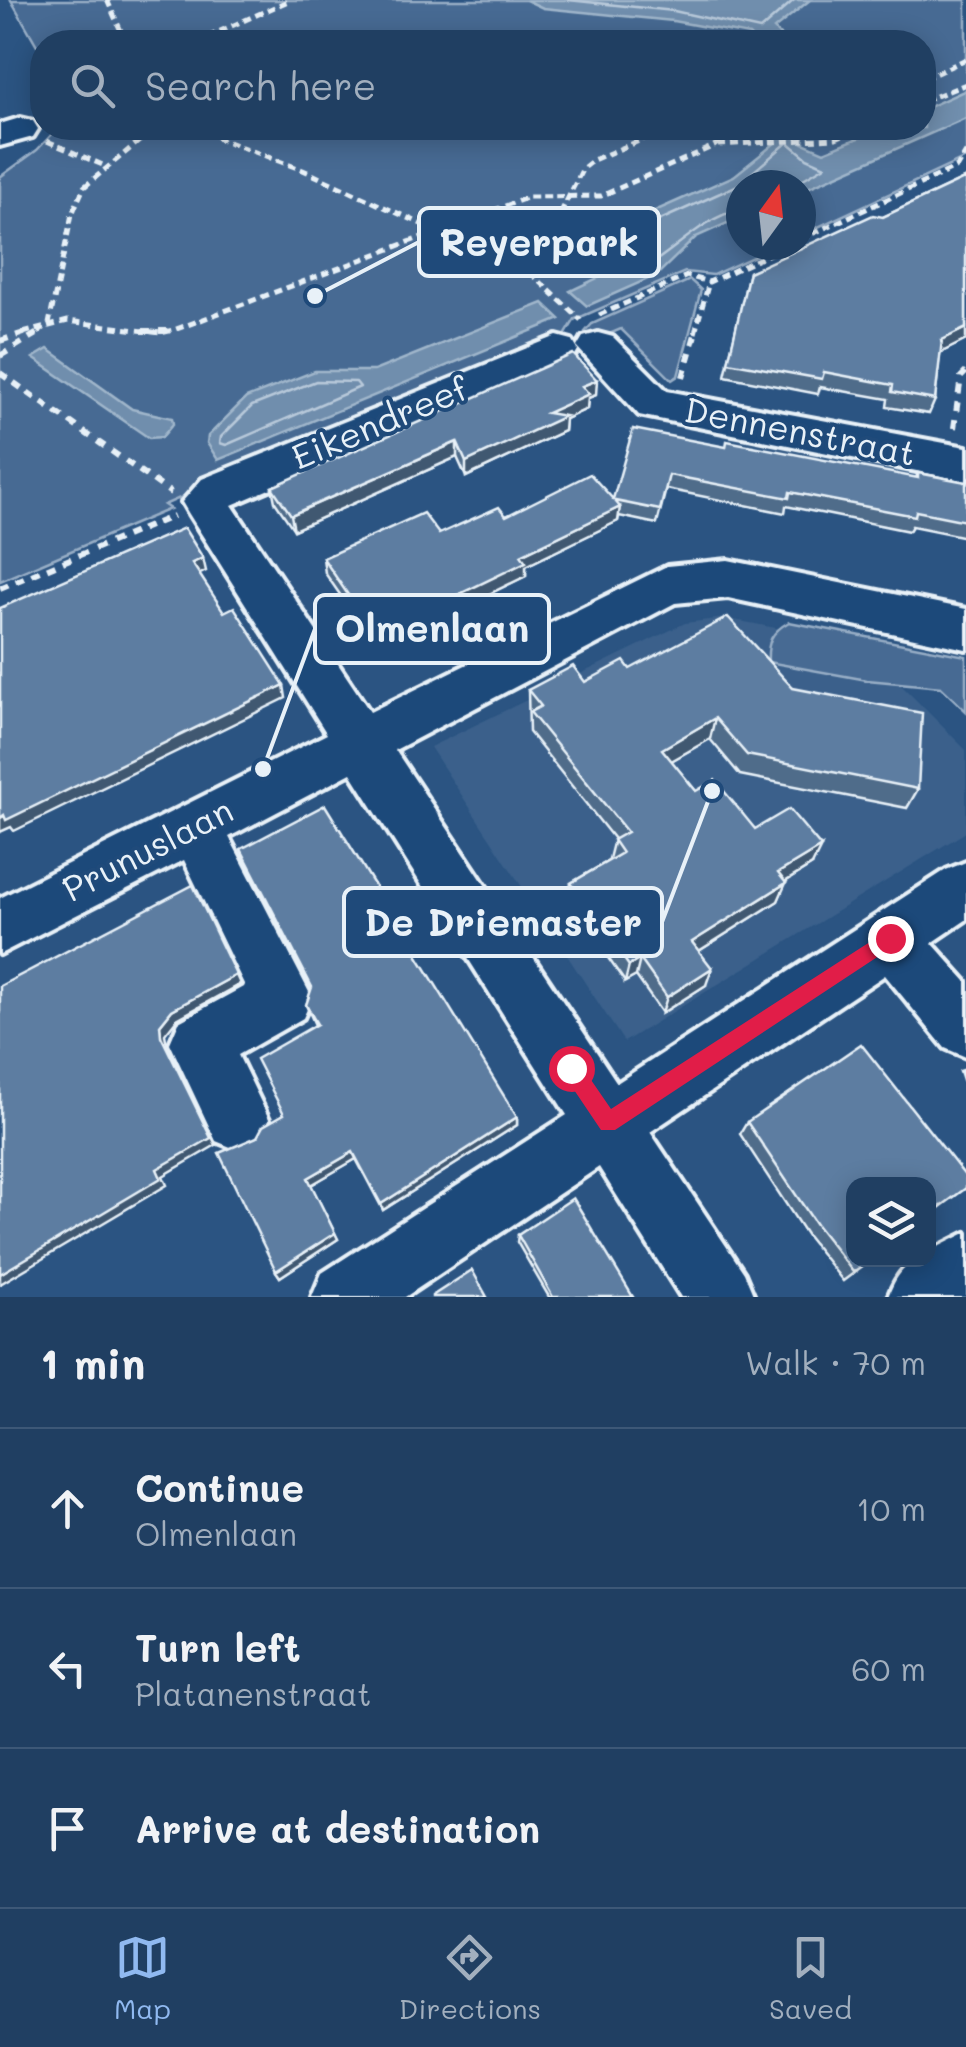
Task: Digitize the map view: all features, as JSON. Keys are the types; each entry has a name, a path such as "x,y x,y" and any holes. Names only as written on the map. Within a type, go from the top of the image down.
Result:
{"street":[{"name":"Dennenstraat","path":"580,340 654,404 956,462"},
{"name":"Eikendreef","path":"206,502 218,491 580,340"},
{"path":"206,502 720,1297"},
{"name":"Prunuslaan","path":"0,927 667,585 728,579 966,629"},
{"path":"196,826 282,998 200,1043 238,1119"},
{"path":"346,1297 966,888"},
{"path":"890,938 966,1027"},
{"path":"922,1297 966,1266"}],"path":[{"path":"107,0 121,30"},
{"path":"223,30 290,0"},
{"path":"936,74 966,60"},
{"path":"936,96 966,84"},
{"path":"33,140 106,166"},
{"path":"0,356 27,342 49,324 72,214 84,187 140,140"},
{"path":"220,140 303,170 460,242 484,247 502,246 554,226 584,168 642,140"},
{"path":"0,342 49,324 68,322 160,333 529,197 601,196 721,140"},
{"path":"714,146 808,140"},
{"path":"816,233 956,167 965,156"},
{"path":"502,246 580,340 687,276 709,282 757,260"},
{"path":"675,408 709,282"},
{"path":"0,373 159,486 180,498 206,502"},
{"path":"956,462 964,376"},
{"path":"0,588 206,502"}],"shaded area":[{"path":"11,0 966,0 966,158 816,228 816,170 726,170 726,260 746,260 713,275 685,272 575,319 563,339 189,494 164,505 170,509 0,581 0,177 47,140 936,140 936,30 30,30 30,33"},
{"path":"690,280 701,290 678,376 672,380 621,329 593,341 585,332 592,324"},
{"path":"724,618 860,644 966,750 966,832 624,1042 430,747 685,623"},
{"path":"789,622 966,656 966,711 941,687 867,680 768,662 771,638"}],"water":[{"path":"526,0 810,0 775,30 722,30 543,8"},
{"path":"966,90 966,118 936,131 936,104"},
{"path":"774,140 803,140 824,152 854,140 916,140 816,184 816,170 742,170"},
{"path":"726,180 726,224 696,237 657,275 587,306 570,291 621,267 630,222"},
{"path":"543,303 560,319 218,460 207,443 208,436 246,398 315,371 374,371"},
{"path":"48,349 132,409 172,418 173,424 162,437 149,438 33,358"}],"building":[{"path":"966,178 966,328 942,340 935,400 892,392 893,385 824,372 822,379 728,362 749,272 775,260 816,260 816,241 873,215 883,217"},
{"path":"573,354 597,380 582,386 589,394 547,413 565,416 466,462 457,442 291,515 272,487"},
{"path":"633,429 726,447 727,441 918,478 918,473 966,482 966,521 916,511 915,516 790,492 789,498 669,475 660,510 615,501 620,507 521,555 526,562 439,604 444,611 380,642 323,558 423,513 439,534 499,507 506,516 590,474 613,499"},
{"path":"184,528 203,558 192,563 224,612 234,607 284,685 6,820 4,815 0,818 0,608"},
{"path":"728,617 793,688 922,713 918,789 747,755 715,718 662,749 696,791 715,780 755,829 789,809 821,847 778,873 786,883 692,942 712,968 667,997 640,959 629,966 571,883 622,853 613,840 627,832 530,712 541,706 528,690 573,666 585,682 624,661 630,669"},
{"path":"325,805 517,1117 381,1204 353,1152 308,1178 335,1233 276,1271 219,1153 257,1137 263,1126 284,1114 256,1059 317,1024 306,1005 312,987 241,849"},
{"path":"193,885 236,975 172,1010 160,1025 161,1036 211,1138 157,1169 161,1178 0,1274 0,986"},
{"path":"861,1044 966,1177 966,1188 936,1210 936,1177 846,1177 846,1263 747,1122"},
{"path":"573,1198 633,1297 553,1297 518,1235"},
{"path":"472,1270 487,1297 432,1297 432,1296"}],"place":[{"name":"Reyerpark","path":"315,296"},
{"name":"Olmenlaan","path":"263,769"},
{"name":"De Driemaster","path":"712,791"}],"route":[{"path":"571,1068 608,1123 890,938"}]}
